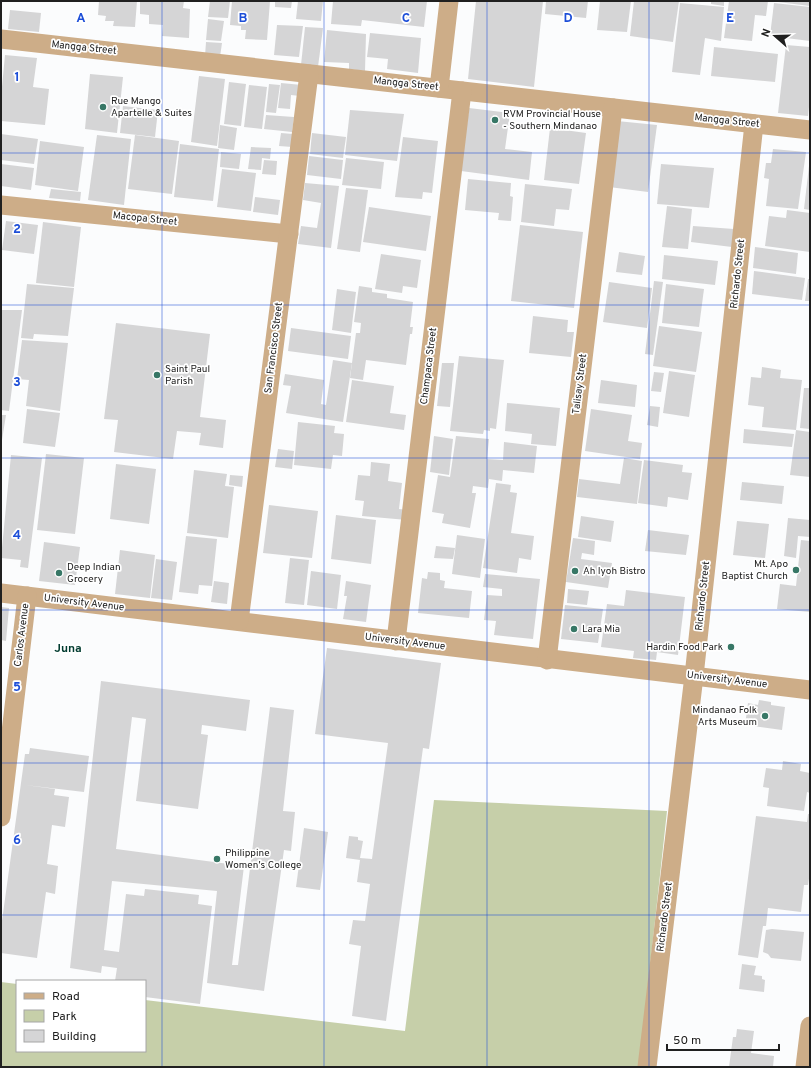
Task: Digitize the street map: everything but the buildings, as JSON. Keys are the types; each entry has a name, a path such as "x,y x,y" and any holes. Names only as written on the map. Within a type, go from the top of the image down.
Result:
{"street":[{"path":"439,88 450,1"},
{"name":"Mangga Street","path":"1,39 810,130"},
{"name":"San Francisco Street","path":"240,622 309,74"},
{"name":"Champaca Street","path":"396,641 462,91"},
{"name":"Talisay Street","path":"547,660 613,108"},
{"name":"Richardo Street","path":"646,1067 694,676 754,124"},
{"name":"Macopa Street","path":"1,205 289,234"},
{"name":"University Avenue","path":"1,593 547,660 810,690"},
{"name":"Carlos Avenue","path":"1,817 27,596"},
{"path":"805,1067 810,1026"}],"green space":[{"path":"434,800 667,811 639,1067 1,1067 1,982 16,984 16,1052 146,1052 146,1000 405,1031"}],"place":[{"name":"Rue Mango Apartelle & Suites","path":"103,107"},
{"name":"RVM Provincial House - Southern Mindanao","path":"495,120"},
{"name":"Saint Paul Parish","path":"157,375"},
{"name":"Mt. Apo Baptist Church","path":"796,570"},
{"name":"Ah Iyoh Bistro","path":"575,571"},
{"name":"Deep Indian Grocery","path":"59,573"},
{"name":"Lara Mia","path":"574,629"},
{"name":"Hardin Food Park","path":"731,647"},
{"name":"Mindanao Folk Arts Museum","path":"765,716"},
{"name":"Philippine Women's College","path":"217,859"}],"district":[{"name":"Juna","path":"68,649"}]}
